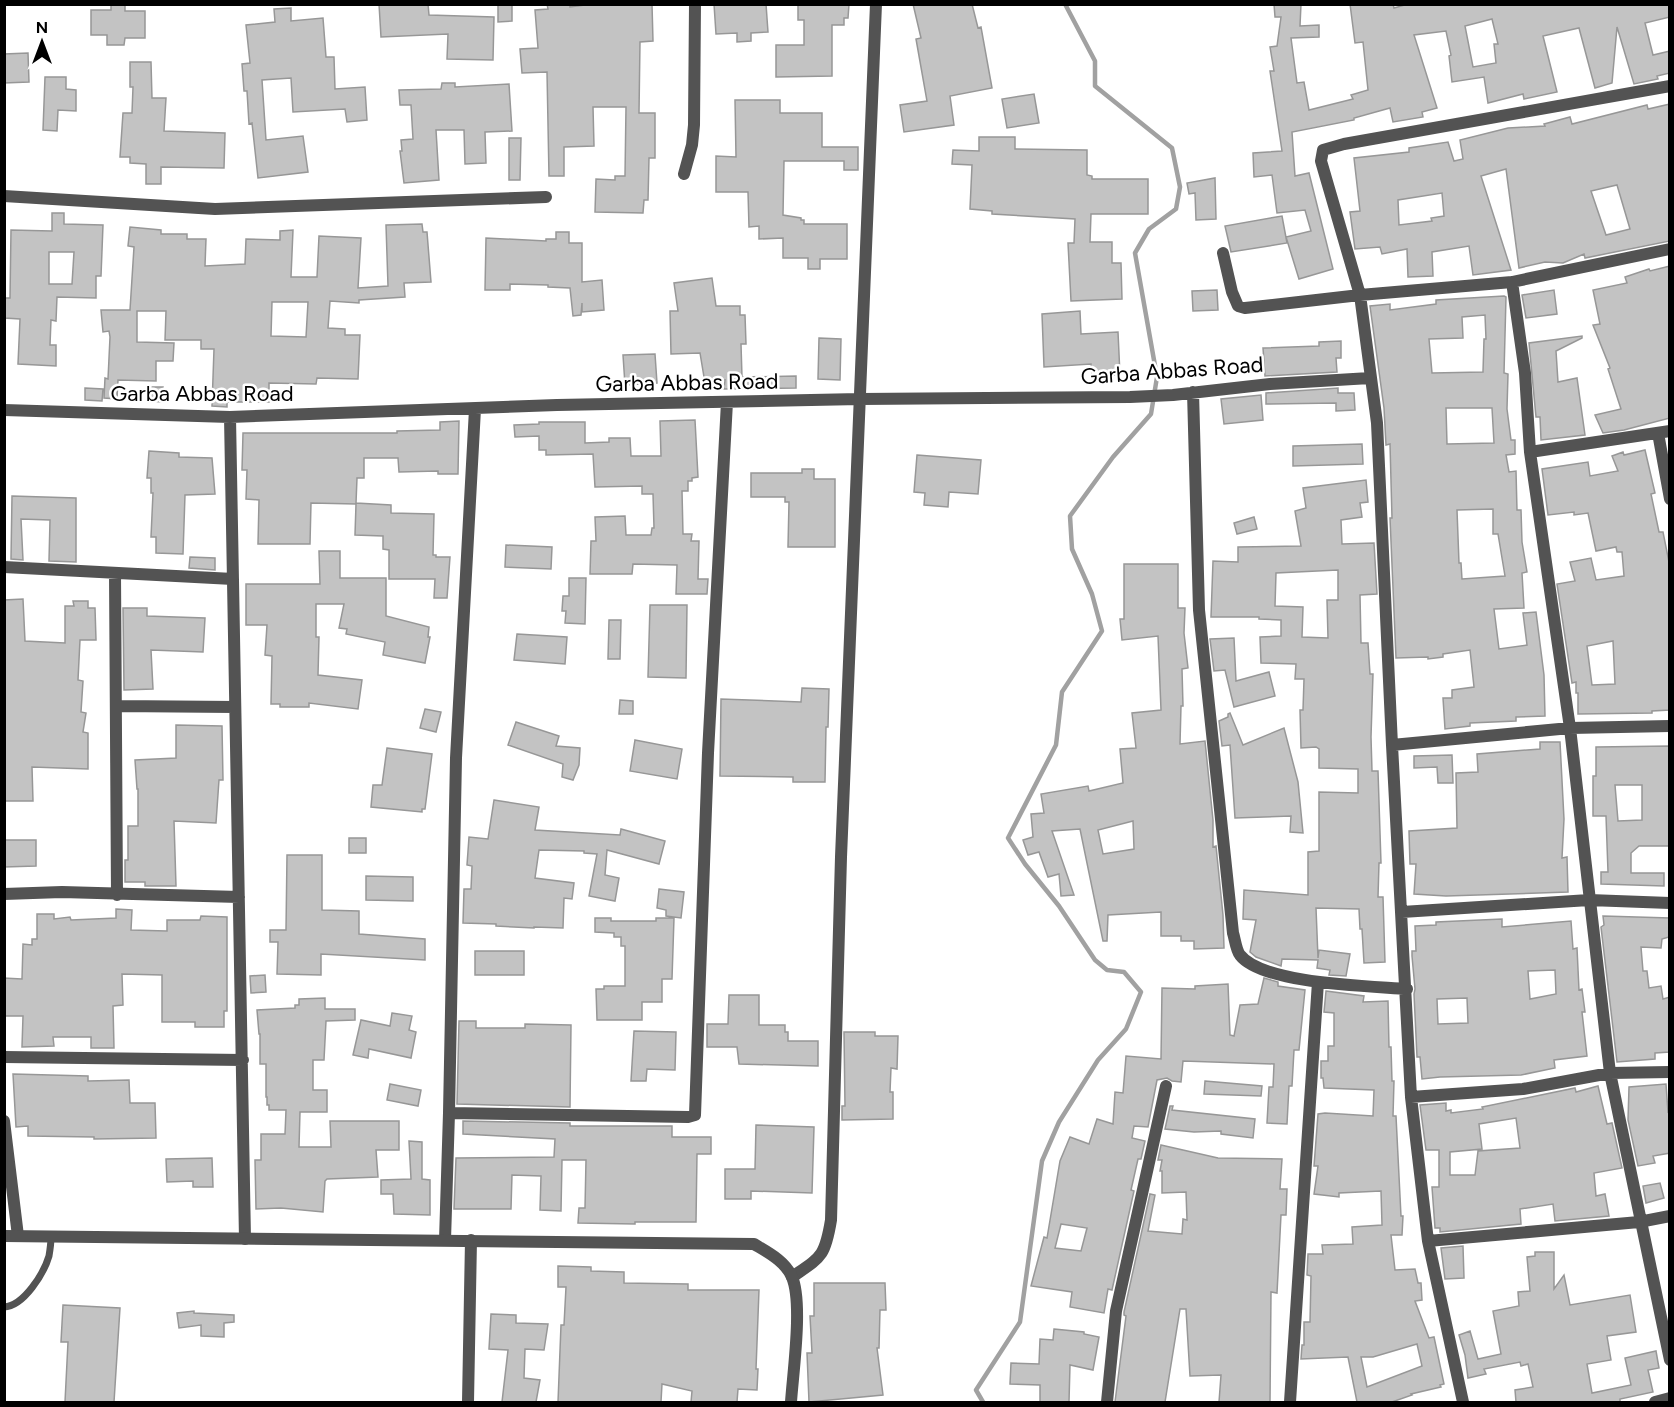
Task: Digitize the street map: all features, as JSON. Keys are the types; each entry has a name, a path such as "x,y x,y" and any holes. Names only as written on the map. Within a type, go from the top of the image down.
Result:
{"street":[{"path":"684,174 692,145 694,124 695,4"},
{"path":"792,1277 817,1260 827,1245 831,1221 841,858 876,4"},
{"path":"1463,1402 1428,1241 1411,1097 1377,423 1360,295 1321,161 1323,150 1344,144 1670,86"},
{"path":"4,196 215,209 546,197"},
{"path":"1223,252 1232,292 1238,306 1245,308 1512,282 1670,249"},
{"path":"1512,282 1525,373 1530,452 1570,728 1610,1073 1639,1222 1670,1360"},
{"name":"Garba Abbas Road","path":"4,411 230,417 557,405 1130,397 1173,395 1270,384 1370,378"},
{"path":"1193,392 1199,610 1233,933 1239,954 1258,969 1318,982 1407,989"},
{"path":"449,1113 688,1117 695,1115 708,753 727,402"},
{"path":"445,1240 456,758 475,409"},
{"path":"230,417 243,1060 244,1239"},
{"path":"1530,452 1664,432 1670,499"},
{"path":"4,567 233,579"},
{"path":"115,573 117,895"},
{"path":"116,706 235,707"},
{"path":"1392,745 1570,728 1670,726"},
{"path":"4,894 62,892 239,897"},
{"path":"1402,912 1589,900 1670,903"},
{"path":"1290,1402 1318,982"},
{"path":"4,1057 243,1060"},
{"path":"1411,1097 1523,1089 1610,1073 1670,1072"},
{"path":"1107,1402 1116,1311 1166,1086"},
{"path":"4,1121 18,1236"},
{"path":"1428,1241 1639,1222 1670,1216"},
{"path":"4,1236 754,1244 779,1259 792,1277 798,1300 791,1402"},
{"path":"468,1402 471,1240"},
{"path":"1655,1402 1670,1398"}],"lane":[{"path":"4,1307 15,1304 35,1285 49,1257 51,1237"}],"building":[{"path":"111,4 125,4 125,11 145,11 145,38 125,38 124,45 107,45 107,35 91,35 91,10 111,10"},
{"path":"379,4 428,4 429,15 494,17 493,60 447,59 448,34 381,37"},
{"path":"498,4 512,4 512,21 498,22"},
{"path":"547,4 570,4 570,7 593,4 652,4 653,41 640,42 639,113 655,113 655,158 649,158 648,200 644,200 643,213 595,212 596,179 615,180 615,176 625,176 626,107 593,107 594,146 564,147 564,176 549,176 547,72 522,73 520,49 538,48 535,10 548,9"},
{"path":"714,4 766,4 768,32 751,33 751,41 737,42 737,33 716,34"},
{"path":"798,4 849,4 848,18 844,18 844,25 832,25 832,76 776,77 776,45 804,45 804,20 798,20"},
{"path":"913,4 972,4 978,28 981,27 992,88 950,96 954,125 904,132 900,105 927,101 916,39 921,38"},
{"path":"1274,4 1301,4 1300,26 1319,25 1319,37 1291,38 1297,83 1304,82 1309,110 1353,99 1351,95 1368,90 1363,42 1355,43 1350,4 1393,4 1394,8 1408,4 1670,4 1670,17 1645,23 1653,55 1670,51 1670,73 1657,76 1658,79 1634,84 1617,27 1612,83 1595,88 1579,28 1543,36 1557,92 1524,99 1523,94 1488,103 1484,77 1452,82 1449,56 1451,55 1446,31 1414,35 1437,108 1422,112 1423,117 1393,122 1390,108 1354,118 1354,120 1292,132 1295,176 1309,173 1333,269 1299,279 1286,237 1311,231 1305,210 1277,213 1272,175 1254,177 1253,153 1282,151 1270,71 1274,71 1270,47 1277,46 1281,17 1275,17","holes":["1492,19 1498,44 1494,44 1496,63 1473,67 1465,26"]},
{"path":"291,8 291,21 323,18 326,57 334,57 335,89 365,87 367,120 347,122 345,109 293,112 291,78 262,80 266,140 303,136 308,172 258,178 252,123 249,124 247,91 244,91 242,64 250,63 246,25 275,22 274,9"},
{"path":"28,53 29,82 4,83 4,54"},
{"path":"130,62 151,62 152,98 166,98 164,131 225,133 224,168 161,167 161,184 146,184 146,164 130,163 130,157 120,157 123,113 132,113 133,87 130,87"},
{"path":"45,77 66,77 66,89 76,90 76,111 58,110 57,131 43,130"},
{"path":"442,83 455,83 455,87 509,84 512,131 485,132 486,163 465,164 464,130 436,130 439,180 404,183 401,140 413,139 411,105 400,105 399,90 441,89"},
{"path":"1034,94 1039,123 1007,128 1002,99"},
{"path":"735,100 780,100 780,113 822,113 822,147 858,147 858,170 844,170 844,161 784,161 783,215 801,218 804,224 847,224 847,259 820,259 820,269 808,269 808,258 783,258 783,238 759,239 759,226 749,227 748,192 716,192 716,156 736,157"},
{"path":"1670,104 1670,241 1585,258 1584,254 1563,263 1545,262 1519,268 1506,169 1481,176 1511,270 1473,275 1469,246 1432,252 1433,276 1408,277 1407,249 1382,254 1380,247 1355,249 1350,212 1360,211 1354,158 1409,152 1409,148 1448,142 1454,161 1463,159 1460,140 1508,128 1545,126 1544,124 1570,117 1572,124 1647,105 1648,109","holes":["1617,185 1630,229 1606,235 1591,191","1442,193 1444,216 1431,218 1432,221 1399,225 1398,200"]},
{"path":"979,137 1015,137 1015,149 1087,150 1087,175 1092,176 1092,179 1148,179 1148,214 1091,214 1090,242 1112,242 1112,263 1121,263 1122,299 1071,301 1068,243 1074,243 1075,219 992,214 992,211 970,209 972,165 952,164 953,150 979,151"},
{"path":"509,138 521,138 520,180 509,180"},
{"path":"1215,178 1216,219 1196,220 1195,193 1189,194 1187,183"},
{"path":"52,213 64,213 64,224 103,225 101,276 96,276 96,298 57,297 56,321 51,320 50,345 56,345 56,366 18,364 20,319 4,318 4,298 10,298 11,230 52,231","holes":["49,252 74,252 72,284 49,284"]},
{"path":"1282,216 1287,243 1231,252 1225,226"},
{"path":"422,224 423,232 427,232 431,282 404,283 405,297 359,300 359,303 330,301 328,328 345,329 345,335 360,335 358,379 317,378 316,384 269,383 269,402 227,402 227,407 212,406 214,349 201,349 201,340 165,340 166,311 137,311 137,342 174,343 173,361 156,361 156,381 118,380 117,399 104,398 105,378 108,379 110,337 109,331 103,332 101,310 130,310 134,247 128,246 130,227 161,230 161,234 187,234 187,239 206,239 205,266 245,264 246,239 280,240 280,231 293,230 291,277 317,277 319,236 361,238 358,288 388,286 386,225","holes":["272,302 308,302 306,337 271,336"]},
{"path":"556,232 569,232 569,243 582,243 582,282 602,280 604,310 582,312 582,303 581,315 573,316 570,288 510,284 510,290 485,290 486,238 546,241 546,239 556,239"},
{"path":"1670,266 1670,418 1603,433 1595,415 1621,409 1608,369 1610,368 1593,325 1600,324 1593,290 1627,283 1625,277 1649,269 1650,271"},
{"path":"712,278 716,306 740,306 740,315 745,315 746,344 741,344 742,377 796,376 796,388 724,389 725,380 705,383 700,353 671,354 670,311 678,311 674,283"},
{"path":"1217,290 1218,310 1193,311 1192,291"},
{"path":"1554,290 1557,314 1526,318 1522,295"},
{"path":"1506,297 1504,373 1508,374 1507,409 1511,440 1515,440 1515,454 1506,455 1509,472 1516,471 1517,510 1521,510 1522,542 1527,572 1522,573 1524,608 1494,609 1499,649 1527,645 1523,613 1536,612 1544,675 1545,716 1516,717 1516,721 1470,723 1470,726 1445,729 1443,698 1452,698 1452,690 1474,687 1470,650 1428,659 1428,657 1396,658 1390,518 1392,518 1390,444 1386,445 1384,408 1370,306 1390,304 1390,310 1436,304 1436,300","holes":["1485,315 1486,339 1484,339 1483,372 1432,373 1429,339 1463,338 1462,317","1446,408 1492,408 1494,443 1447,444","1493,509 1493,534 1498,534 1505,576 1462,579 1461,563 1459,563 1457,510"]},
{"path":"1080,311 1081,334 1118,332 1120,375 1092,376 1091,364 1044,367 1042,314"},
{"path":"1582,336 1556,351 1558,382 1577,378 1585,435 1541,440 1540,417 1536,417 1529,343"},
{"path":"819,338 841,339 840,380 818,379"},
{"path":"1341,341 1341,358 1336,358 1337,372 1265,376 1263,348 1319,346 1319,342"},
{"path":"655,354 657,383 625,385 623,355"},
{"path":"151,387 163,387 162,402 150,401"},
{"path":"85,388 103,389 102,401 85,400"},
{"path":"1338,388 1338,393 1354,393 1355,410 1336,411 1336,403 1266,404 1266,393"},
{"path":"1261,395 1263,420 1224,424 1221,399"},
{"path":"695,420 698,477 688,481 688,491 682,491 683,534 692,534 691,541 699,541 698,579 708,579 707,594 676,594 677,565 633,564 632,574 590,574 591,541 596,541 595,517 625,516 626,535 651,535 652,528 654,528 653,494 642,494 642,486 595,487 593,454 546,455 546,450 539,450 539,436 515,437 514,425 539,424 539,422 585,422 585,443 609,442 609,438 630,438 631,456 661,456 660,421"},
{"path":"459,421 458,474 438,474 438,471 399,472 398,458 364,458 364,478 357,478 356,503 391,505 391,513 434,514 433,555 450,557 447,598 434,598 435,579 389,579 389,550 383,549 383,536 355,535 356,504 311,503 310,544 258,544 259,500 246,499 247,470 242,470 243,433 397,433 397,431 440,430 440,422"},
{"path":"1362,444 1363,464 1293,466 1293,446"},
{"path":"1645,450 1655,493 1651,494 1659,532 1663,532 1670,567 1670,710 1652,711 1652,713 1578,714 1578,693 1576,693 1576,682 1572,683 1557,584 1575,581 1570,562 1591,558 1596,580 1624,576 1622,552 1617,552 1616,547 1596,551 1588,513 1548,515 1542,469 1588,462 1590,476 1618,471 1612,456 1623,452 1624,455","holes":["1613,641 1615,684 1592,685 1587,646"]},
{"path":"149,451 179,453 179,457 212,458 215,494 185,495 183,554 156,553 156,537 151,537 153,493 151,493 151,478 147,478"},
{"path":"917,455 981,460 978,494 949,492 948,507 924,505 925,493 914,492"},
{"path":"802,469 814,469 814,479 835,479 835,547 788,547 789,502 785,502 785,497 751,497 751,473 802,473"},
{"path":"1366,480 1368,502 1360,503 1362,517 1341,520 1342,544 1374,543 1377,594 1360,595 1361,643 1368,643 1370,674 1373,674 1372,771 1378,771 1381,863 1379,863 1378,897 1383,897 1385,962 1364,963 1359,909 1316,908 1318,958 1319,950 1350,954 1346,976 1329,975 1330,970 1317,968 1318,960 1282,959 1281,966 1256,957 1250,952 1256,920 1243,919 1244,890 1308,895 1308,852 1319,851 1319,792 1358,793 1358,769 1319,768 1319,749 1316,747 1301,748 1300,710 1303,710 1304,679 1295,679 1296,664 1261,663 1260,637 1281,636 1281,620 1259,619 1259,617 1211,617 1213,561 1238,562 1238,547 1301,546 1295,511 1306,508 1303,488","holes":["1338,570 1338,600 1327,600 1328,638 1302,637 1303,607 1275,606 1276,573"]},
{"path":"12,496 76,498 76,562 49,561 50,520 21,519 23,560 11,559"},
{"path":"1254,517 1257,529 1237,534 1234,523"},
{"path":"506,545 552,547 551,569 505,567"},
{"path":"319,551 340,551 340,578 386,578 386,616 429,627 428,637 430,637 425,663 383,655 385,642 346,634 347,629 339,628 344,604 316,604 316,637 319,637 318,675 362,680 358,709 309,703 309,707 280,707 280,704 271,704 272,656 265,655 267,625 246,625 246,584 320,584"},
{"path":"190,557 215,558 215,570 189,568"},
{"path":"1124,564 1178,564 1178,608 1185,608 1184,633 1188,668 1182,669 1183,706 1181,706 1180,744 1205,741 1213,820 1213,847 1216,846 1223,915 1224,948 1194,949 1194,941 1181,941 1181,936 1161,936 1161,912 1108,915 1107,941 1103,941 1080,829 1052,831 1074,895 1061,896 1059,874 1048,877 1039,852 1028,855 1023,840 1033,837 1031,814 1044,813 1041,794 1088,786 1089,791 1123,783 1120,749 1136,748 1132,713 1161,710 1158,636 1122,640 1120,619 1124,619","holes":["1133,821 1134,849 1103,854 1098,830"]},
{"path":"569,578 586,578 585,624 565,623 566,611 562,611 563,596 569,596"},
{"path":"23,599 25,641 65,643 65,606 74,606 73,601 88,601 88,608 95,608 96,640 80,640 78,680 83,681 81,712 86,713 83,732 88,733 88,769 32,767 33,801 4,801 4,600"},
{"path":"650,605 687,605 686,678 648,677"},
{"path":"123,608 147,608 147,616 205,618 203,652 151,650 153,689 124,690"},
{"path":"609,620 621,620 620,659 608,659"},
{"path":"517,634 567,637 565,664 514,660"},
{"path":"1234,638 1236,681 1269,672 1275,696 1234,707 1225,670 1214,671 1210,639"},
{"path":"802,688 829,689 825,782 793,782 793,777 720,776 721,699 801,702"},
{"path":"620,700 633,701 633,714 619,714"},
{"path":"425,709 441,712 436,732 420,728"},
{"path":"1230,713 1243,745 1284,728 1298,782 1303,833 1290,832 1291,816 1235,818 1230,745 1222,746 1219,721 1228,717"},
{"path":"516,722 559,736 556,746 580,748 579,765 573,780 562,777 563,764 508,745"},
{"path":"176,725 222,726 223,780 219,780 216,823 174,821 176,886 145,886 145,882 125,882 125,860 128,860 128,826 138,826 135,760 176,758"},
{"path":"635,740 682,749 677,779 630,771"},
{"path":"1540,742 1560,742 1564,819 1562,858 1567,857 1568,892 1446,896 1414,894 1416,864 1410,864 1409,831 1457,828 1456,773 1478,772 1477,754 1540,749"},
{"path":"1670,746 1670,846 1639,846 1631,853 1631,873 1664,873 1664,886 1601,884 1601,872 1608,872 1606,816 1593,816 1596,747","holes":["1615,785 1642,785 1642,820 1618,821"]},
{"path":"387,748 432,754 425,809 422,809 422,812 371,807 373,785 382,785"},
{"path":"1452,755 1453,783 1438,783 1437,767 1414,768 1414,756"},
{"path":"494,800 539,807 535,830 620,835 621,829 665,841 659,864 607,850 605,875 619,878 615,901 589,896 597,854 584,853 584,851 539,850 535,878 574,883 572,899 564,898 563,928 463,923 464,889 471,889 472,866 467,865 469,837 488,839"},
{"path":"349,838 366,838 366,853 349,853"},
{"path":"4,840 36,840 36,866 4,867"},
{"path":"287,855 322,855 322,910 359,911 359,934 425,939 425,960 321,954 321,975 277,974 278,942 270,942 270,930 286,930"},
{"path":"366,876 413,877 413,901 366,900"},
{"path":"659,889 684,892 681,918 666,916 666,910 657,908"},
{"path":"116,909 132,910 131,930 167,931 167,920 200,920 201,916 227,917 227,1011 224,1011 224,1027 195,1027 195,1022 162,1022 162,975 122,974 123,1005 113,1006 114,1048 91,1048 91,1037 53,1037 54,1046 22,1047 23,1016 4,1016 4,978 22,979 23,944 32,945 32,939 37,939 37,914 54,914 54,919 70,917 71,920 116,918"},
{"path":"1603,916 1670,918 1669,937 1662,939 1661,948 1641,947 1643,971 1647,971 1649,988 1661,986 1663,999 1670,997 1670,1052 1655,1053 1655,1059 1617,1062 1601,927 1604,925"},
{"path":"595,918 611,918 611,921 656,921 656,918 674,918 672,979 662,979 662,1002 642,1002 642,1020 597,1020 596,989 604,989 604,986 625,986 625,946 621,946 621,937 614,937 614,933 595,932"},
{"path":"1502,919 1502,927 1571,921 1573,949 1577,948 1579,990 1582,989 1585,1012 1582,1012 1587,1056 1554,1060 1555,1068 1521,1075 1422,1079 1420,1057 1417,1057 1412,951 1416,951 1415,926 1436,925 1436,922","holes":["1555,970 1556,994 1530,999 1528,971","1467,998 1468,1023 1438,1024 1437,999"]},
{"path":"475,951 524,951 524,975 475,975"},
{"path":"265,975 266,992 251,993 250,976"},
{"path":"1264,978 1278,982 1278,986 1305,990 1299,1050 1294,1050 1292,1086 1289,1086 1287,1124 1267,1123 1269,1087 1273,1087 1274,1064 1183,1061 1181,1082 1167,1078 1157,1080 1148,1127 1134,1126 1132,1138 1145,1141 1141,1159 1138,1159 1131,1190 1134,1191 1112,1290 1108,1289 1104,1313 1070,1307 1072,1292 1031,1286 1044,1237 1047,1238 1060,1161 1070,1137 1089,1144 1097,1119 1113,1124 1115,1092 1123,1093 1126,1056 1161,1059 1162,988 1195,989 1195,986 1228,984 1230,1035 1234,1036 1240,1005 1258,1004","holes":["1061,1224 1087,1228 1081,1251 1055,1248"]},
{"path":"1326,991 1364,996 1363,1002 1388,1001 1389,1047 1391,1047 1392,1081 1394,1081 1393,1116 1396,1116 1401,1216 1403,1216 1402,1235 1391,1235 1395,1270 1415,1269 1418,1283 1421,1283 1422,1300 1415,1301 1429,1338 1434,1337 1444,1384 1440,1385 1441,1387 1411,1394 1392,1402 1357,1402 1348,1357 1301,1359 1302,1345 1304,1345 1304,1322 1310,1322 1311,1276 1307,1275 1308,1254 1323,1254 1322,1245 1353,1244 1352,1227 1382,1225 1381,1191 1339,1193 1339,1197 1314,1194 1318,1166 1314,1166 1318,1114 1373,1116 1374,1090 1324,1088 1323,1078 1321,1078 1321,1061 1328,1061 1328,1046 1334,1046 1334,1013 1324,1012","holes":["1417,1344 1422,1366 1367,1387 1361,1357 1373,1357"]},
{"path":"729,995 759,995 759,1025 785,1025 788,1041 818,1041 818,1066 739,1064 737,1047 707,1047 707,1024 728,1024"},
{"path":"325,998 325,1009 355,1009 355,1020 326,1021 324,1060 313,1060 313,1090 327,1090 327,1112 300,1112 299,1147 331,1147 330,1121 399,1121 399,1150 376,1150 378,1177 327,1179 323,1212 281,1208 256,1209 255,1160 261,1160 261,1134 285,1134 286,1110 269,1110 269,1105 267,1105 266,1064 260,1064 257,1010 295,1008 295,1005 299,1005 299,999"},
{"path":"392,1013 412,1016 409,1030 416,1032 411,1058 369,1049 368,1058 353,1055 361,1020 390,1026"},
{"path":"459,1021 476,1021 476,1028 525,1028 525,1024 571,1025 570,1107 457,1104"},
{"path":"634,1031 676,1032 675,1070 647,1069 646,1081 631,1081"},
{"path":"844,1032 875,1032 875,1036 898,1036 897,1069 891,1068 890,1092 893,1092 893,1119 842,1120 842,1106 845,1106"},
{"path":"13,1074 88,1076 88,1081 129,1080 130,1103 155,1103 156,1138 94,1139 94,1137 28,1136 28,1126 16,1127"},
{"path":"1205,1081 1262,1086 1261,1096 1204,1094"},
{"path":"390,1084 421,1090 418,1106 387,1100"},
{"path":"1666,1084 1668,1112 1670,1111 1670,1153 1653,1156 1655,1163 1638,1166 1628,1120 1629,1087"},
{"path":"1598,1086 1607,1124 1612,1123 1622,1168 1594,1173 1596,1196 1605,1194 1609,1216 1555,1221 1553,1204 1520,1209 1521,1224 1440,1232 1440,1228 1435,1228 1432,1187 1439,1187 1439,1150 1426,1150 1420,1105 1446,1103 1446,1111 1451,1110 1451,1113 1483,1109 1482,1107 1575,1088 1576,1092","holes":["1516,1118 1520,1148 1478,1151 1475,1175 1450,1175 1450,1152 1482,1149 1479,1124"]},
{"path":"1170,1106 1173,1106 1172,1110 1255,1119 1253,1138 1221,1134 1221,1131 1194,1132 1165,1129"},
{"path":"463,1121 570,1123 570,1126 672,1126 672,1137 711,1137 711,1154 697,1154 696,1222 578,1223 579,1208 585,1208 586,1160 562,1160 561,1211 540,1210 541,1176 512,1175 511,1209 454,1209 456,1158 554,1157 555,1139 463,1134"},
{"path":"756,1125 814,1127 812,1193 751,1191 751,1199 725,1199 725,1169 755,1169"},
{"path":"409,1141 422,1142 422,1179 430,1180 430,1215 394,1214 393,1194 381,1194 381,1180 411,1179"},
{"path":"1161,1145 1218,1158 1282,1159 1280,1189 1287,1189 1286,1215 1281,1215 1277,1293 1271,1292 1270,1402 1219,1402 1221,1375 1190,1376 1186,1309 1180,1309 1165,1402 1115,1402 1126,1316 1124,1312 1150,1194 1155,1195 1148,1231 1182,1234 1183,1219 1187,1220 1186,1192 1162,1193 1162,1171 1160,1171 1162,1160 1158,1160"},
{"path":"212,1158 213,1187 193,1187 193,1181 167,1182 166,1159"},
{"path":"1660,1183 1664,1198 1646,1203 1643,1186"},
{"path":"1463,1246 1464,1278 1445,1279 1441,1248"},
{"path":"1535,1252 1554,1252 1554,1289 1564,1275 1570,1305 1630,1295 1636,1332 1607,1336 1611,1360 1587,1364 1592,1393 1631,1385 1625,1358 1656,1351 1659,1368 1648,1370 1653,1392 1620,1399 1620,1402 1516,1402 1515,1390 1533,1387 1528,1364 1521,1366 1520,1362 1484,1369 1486,1374 1468,1378 1459,1335 1470,1331 1478,1359 1501,1354 1493,1311 1519,1306 1518,1292 1530,1291 1527,1257 1535,1256"},
{"path":"558,1266 591,1267 591,1271 624,1272 624,1283 688,1284 688,1290 759,1290 757,1390 738,1389 737,1402 691,1402 692,1391 662,1384 661,1402 558,1402 561,1325 564,1325 566,1287 558,1287"},
{"path":"814,1283 885,1283 886,1310 880,1310 879,1348 877,1348 883,1395 809,1402 807,1353 812,1353 810,1316 814,1316"},
{"path":"63,1305 120,1308 114,1402 65,1402 68,1342 61,1342"},
{"path":"194,1311 194,1313 234,1315 234,1322 224,1323 224,1337 201,1336 201,1325 179,1328 177,1313"},
{"path":"491,1314 516,1315 516,1323 548,1324 544,1350 525,1349 524,1378 540,1380 536,1402 502,1402 508,1350 489,1349"},
{"path":"1054,1329 1084,1332 1084,1334 1099,1337 1093,1370 1070,1365 1069,1402 1040,1402 1040,1385 1010,1384 1011,1363 1039,1364 1040,1339 1053,1340"}],"waterway":[{"path":"983,1402 976,1390 1020,1322 1042,1161 1059,1122 1098,1060 1126,1029 1141,992 1124,972 1107,970 1095,960 1059,906 1025,864 1008,838 1056,745 1062,692 1102,631 1092,594 1072,549 1070,516 1113,457 1151,414 1157,377 1135,253 1149,229 1176,209 1180,187 1172,148 1095,86 1095,61 1065,4"}]}
